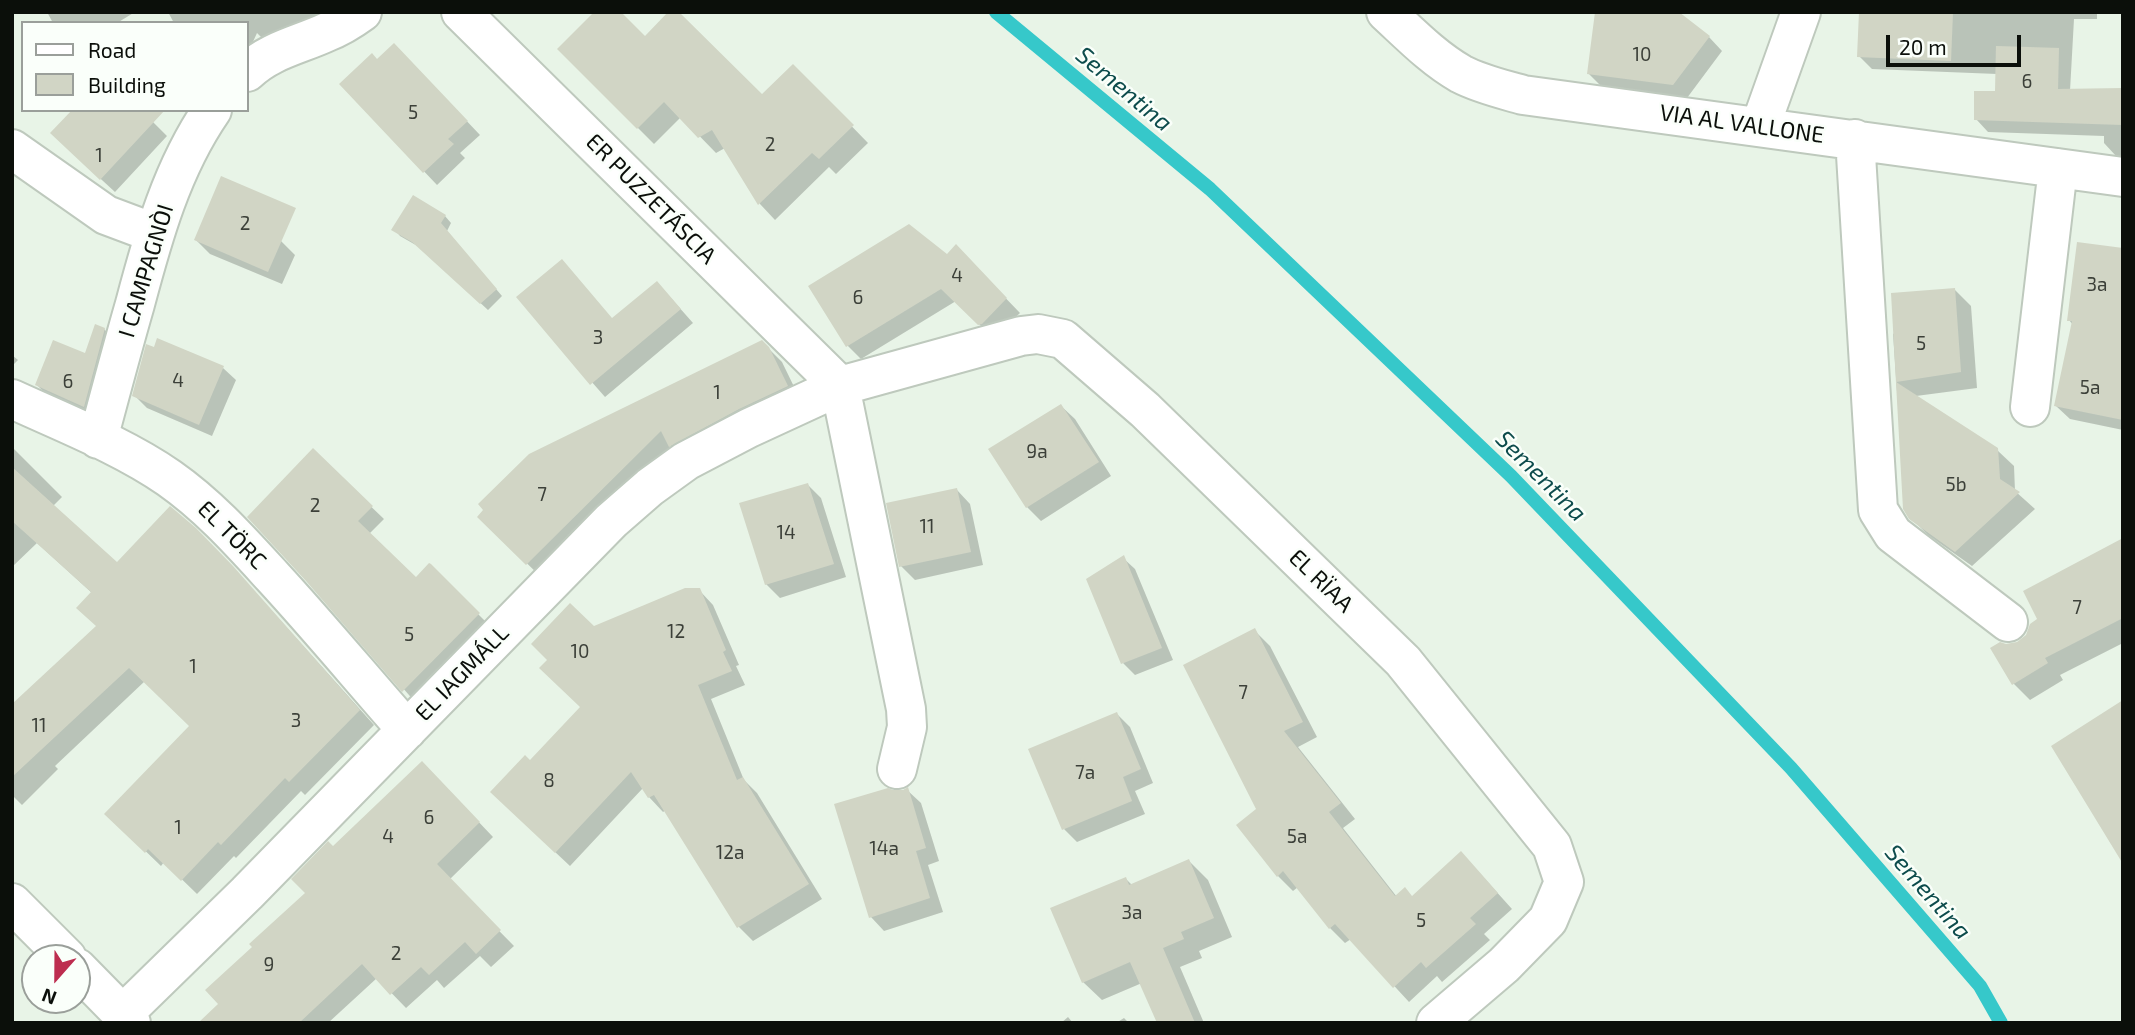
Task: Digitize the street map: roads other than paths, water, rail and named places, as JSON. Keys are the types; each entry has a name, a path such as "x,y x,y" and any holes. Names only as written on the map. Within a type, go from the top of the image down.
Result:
{"street":[{"path":"248,71 282,48 326,33 362,12"},
{"name":"ER PUZZETÁSCIA","path":"461,12 840,386"},
{"name":"VIA AL VALLONE","path":"1386,12 1440,60 1462,74 1523,95 2123,177"},
{"path":"1759,127 1801,12"},
{"name":"I CAMPAGNÒI","path":"98,439 154,233 183,159 211,112"},
{"path":"1855,139 1878,510 1893,534 2008,622"},
{"path":"12,149 106,215 154,233"},
{"path":"2030,407 2058,168"},
{"name":"EL RÏAA","path":"840,386 1021,335 1038,334 1063,339 1145,410 1403,661 1552,846 1563,882 1548,920 1504,965 1436,1023"},
{"path":"840,386 906,709 904,747 897,769"},
{"name":"EL IAGMÁLL","path":"127,1018 611,521 650,487 686,461 840,386"},
{"name":"EL TÖRC","path":"12,399 98,439 167,476 198,500 235,535 407,730"},
{"path":"12,903 53,944"},
{"path":"91,982 127,1018"}],"waterway":[{"name":"Sementina","path":"996,12 1210,189 1511,476 1791,768 1980,986 2001,1023"}]}
